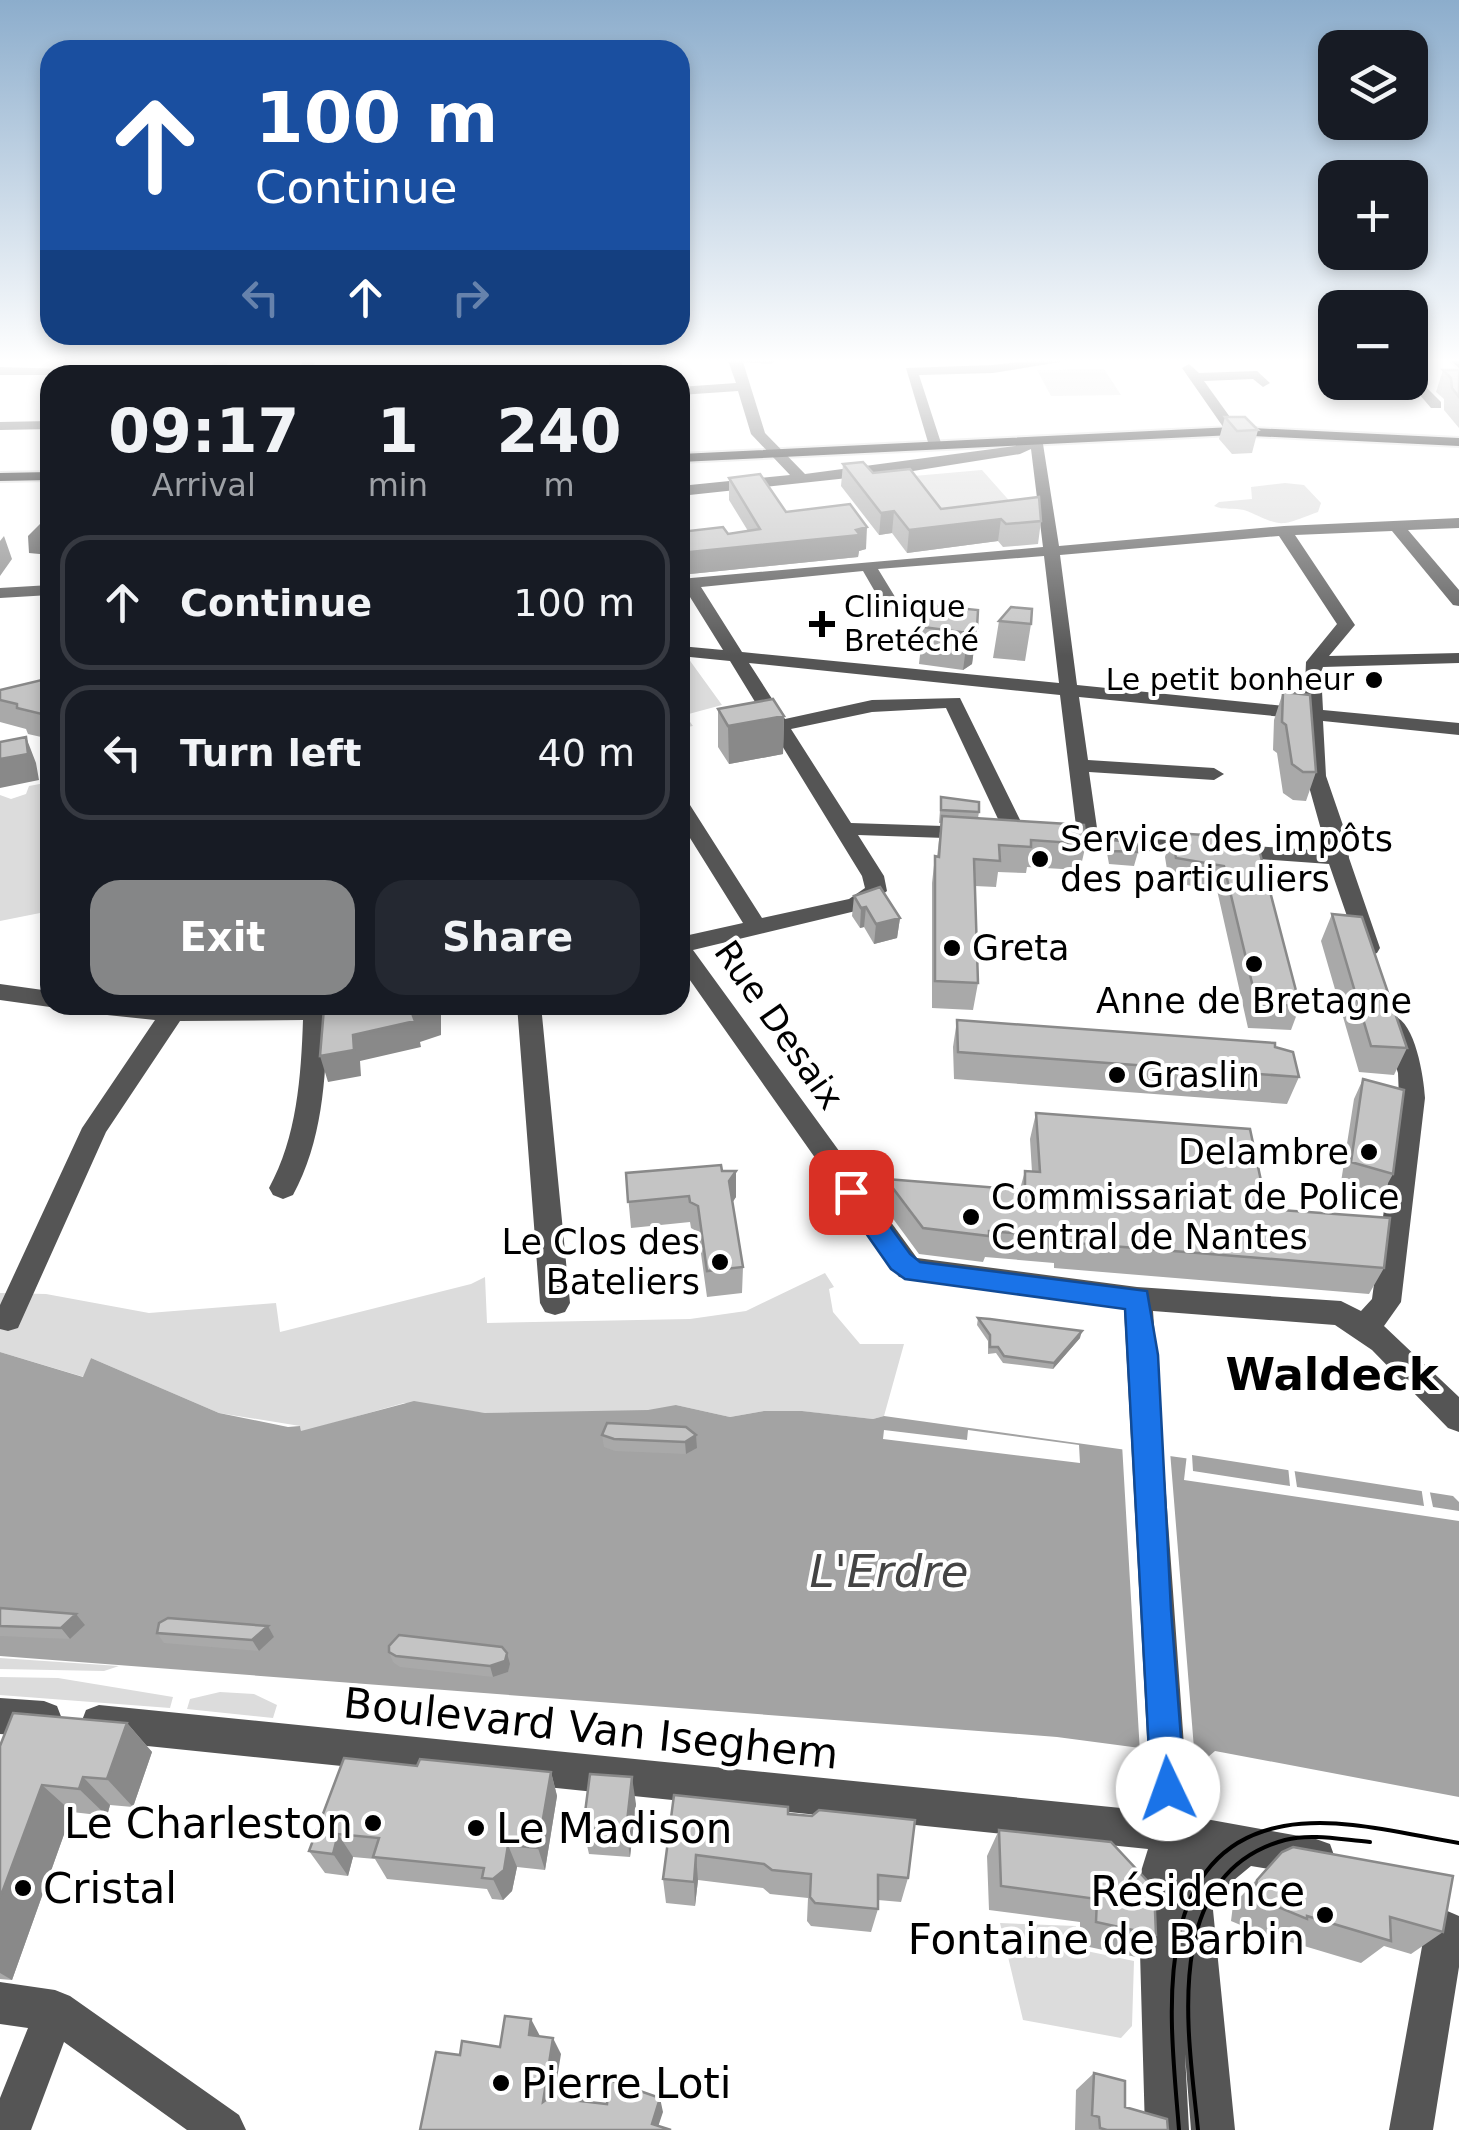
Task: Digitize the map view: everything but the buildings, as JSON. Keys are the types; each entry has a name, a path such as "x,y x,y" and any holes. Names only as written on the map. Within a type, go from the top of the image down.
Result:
{"main road":[{"path":"0,476 40,476"}],"street":[{"path":"779,457 800,478"},
{"path":"690,489 973,457"},
{"path":"1033,457 1052,552 1088,841"},
{"path":"690,584 1284,531 1459,523"},
{"path":"1396,524 1459,601"},
{"path":"1284,531 1346,625 1315,662 1316,776 1336,838 1338,858 1376,969"},
{"path":"868,566 891,605"},
{"path":"4,591 40,590"},
{"path":"690,591 736,656 876,883 873,895 856,904 690,945"},
{"path":"690,652 1459,729"},
{"path":"1315,662 1459,658"},
{"path":"778,726 872,706 953,702 1033,837"},
{"path":"1079,765 1214,774"},
{"path":"690,822 757,928"},
{"path":"846,832 860,826 1338,858"},
{"name":"Rue Desaix","path":"690,961 886,1242 909,1269 922,1274 1138,1299 1330,1311 1363,1325"},
{"path":"0,992 40,998"},
{"path":"1387,1004 1411,1073 1412,1098 1386,1302 1363,1325 1455,1415"},
{"path":"8,1319 95,1128 169,1015"},
{"path":"283,1188 295,1167 313,1081 308,1015"},
{"path":"530,1015 556,1303"},
{"path":"1138,1299 1168,1789 1172,1832 1194,1906 1212,2130"},
{"name":"Boulevard Van Iseghem","path":"0,1716 705,1782 1172,1832 1355,1864"},
{"path":"1167,2130 1158,1882 1172,1832"},
{"path":"1194,1906 1214,1870 1245,1846"},
{"path":"1411,2130 1445,1930"},
{"path":"0,2002 55,2011 224,2130"},
{"path":"9,2130 55,2011"}],"shaded area":[{"path":"982,470 1014,506 900,520 868,480"},
{"path":"1304,485 1321,503 1318,512 1282,523 1243,510 1214,506 1219,502 1252,499 1251,487"},
{"path":"690,661 722,705 690,714"},
{"path":"40,784 40,913 0,921 0,795 11,799 26,794 29,786"},
{"path":"825,1273 834,1287 829,1289 833,1312 860,1344 904,1344 884,1416 873,1419 764,1411 730,1417 676,1405 675,1412 485,1413 404,1403 301,1432 300,1426 219,1413 91,1358 84,1377 0,1352 0,1293 46,1294 149,1313 276,1303 280,1332 471,1284 485,1277 487,1323 690,1319 746,1311"},
{"path":"0,1658 119,1666 104,1671 0,1669"},
{"path":"0,1677 58,1678 173,1697 170,1708 0,1695"},
{"path":"220,1692 254,1694 277,1705 273,1718 187,1709 190,1699"},
{"path":"1000,1923 1076,1926 1077,1949 1134,1961 1132,2026 1121,2038 1023,2020"}],"water":[{"name":"L'Erdre","path":"0,1352 83,1377 91,1358 219,1413 300,1426 301,1431 414,1401 485,1413 648,1410 676,1405 730,1417 764,1411 802,1411 873,1419 884,1416 1191,1459 1192,1455 1453,1496 1459,1502 1459,1797 1215,1751 1208,1757 1057,1737 0,1656"}],"pier":[{"path":"884,1430 967,1440 968,1430 1079,1445 1080,1463 883,1439"},
{"path":"1122,1444 1170,1451 1195,1761 1140,1753"},
{"path":"1187,1454 1192,1455 1193,1471 1290,1486 1288,1466 1294,1467 1297,1487 1424,1506 1421,1486 1429,1488 1433,1507 1459,1511 1459,1521 1184,1480"}],"tram line":[{"path":"1179,2130 1172,2042 1176,1948 1188,1905 1208,1869 1239,1842 1284,1826 1306,1823 1372,1827 1459,1843"},
{"path":"1198,2130 1188,2004 1191,1961 1200,1921 1217,1886 1245,1858 1285,1840 1317,1837 1370,1842"}],"place":[{"name":"Clinique Bretéché","path":"822,624"},
{"name":"Le petit bonheur","path":"1374,680"},
{"name":"Service des impôts des particuliers","path":"1040,859"},
{"name":"Greta","path":"952,948"},
{"name":"Anne de Bretagne","path":"1254,964"},
{"name":"Graslin","path":"1117,1075"},
{"name":"Delambre","path":"1369,1152"},
{"name":"Commissariat de Police Central de Nantes","path":"971,1217"},
{"name":"Le Clos des Bateliers","path":"720,1262"},
{"name":"Le Charleston","path":"373,1823"},
{"name":"Le Madison","path":"476,1828"},
{"name":"Cristal","path":"23,1888"},
{"name":"Résidence Fontaine de Barbin","path":"1325,1915"},
{"name":"Pierre Loti","path":"501,2083"}],"district":[{"name":"Waldeck","path":"1332,1374"}],"route":[{"path":"851,1192 900,1261 914,1272 1138,1299 1168,1789"}]}
